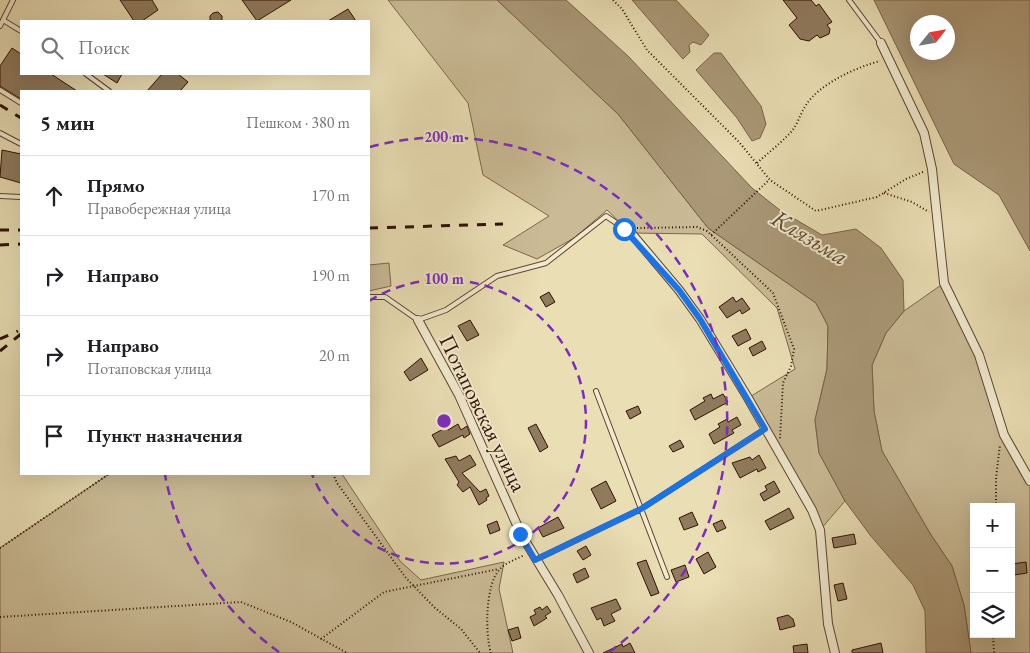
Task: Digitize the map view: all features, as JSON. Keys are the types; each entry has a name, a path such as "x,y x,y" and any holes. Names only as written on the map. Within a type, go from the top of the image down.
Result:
{"street":[{"path":"881,42 924,133 932,169 944,283 979,356 1004,435 1030,481"},
{"path":"627,231 679,290 700,319 812,510 820,530 828,624 835,653"},
{"name":"Потаповская улица","path":"418,320 459,395 530,552 558,595 589,653"}],"lane":[{"path":"0,26 14,0"},
{"path":"849,0 881,42"},
{"path":"3,20 20,30"},
{"path":"87,75 108,90"},
{"path":"0,90 20,102"},
{"path":"0,133 20,143"},
{"path":"0,196 20,197"},
{"path":"370,297 385,297 418,320 446,310 497,276 546,262 606,216 627,231"},
{"path":"596,391 667,577"},
{"path":"535,560 641,509 765,429"}],"path":[{"path":"613,0 622,9 647,50 739,142 770,180 816,211 876,197 906,179 932,169"},
{"path":"757,163 790,133 798,123 806,105 820,91 859,66 889,59"},
{"path":"711,235 770,180"},
{"path":"884,193 912,202 937,217"},
{"path":"627,231 697,226 711,235 772,293 794,349 791,366 783,384 783,419 779,454"},
{"path":"996,503 998,448 1004,435"},
{"path":"0,548 108,475"},
{"path":"334,475 348,499 414,586 434,607 461,629 480,653"},
{"path":"321,639 384,592 499,569 530,552"},
{"path":"492,653 487,640 489,592 499,569"},
{"path":"0,617 241,602 291,622 348,653"},
{"path":"993,638 994,653"}],"shaded area":[{"path":"388,0 497,0 618,114 708,228 816,303 828,326 827,369 815,420 819,453 845,501 820,530 748,398 795,369 777,308 702,234 631,233 607,210 574,238 537,259 503,245 549,216 483,175 468,103"},
{"path":"389,263 391,286 370,291 370,265"},
{"path":"944,283 979,355 1004,435 1030,481 1030,653 971,653 964,605 952,566 931,535 882,451 874,411 872,365 886,333 904,311"},
{"path":"108,475 343,475 400,561 421,580 504,562 499,589 513,653 0,653 0,548"}],"water":[{"name":"Клязьма","path":"497,0 566,0 628,56 752,188 781,211 822,235 856,229 881,248 903,280 904,311 886,333 872,365 874,411 882,451 931,535 952,566 964,605 971,653 926,653 925,611 913,585 870,535 845,501 819,453 815,420 827,369 828,326 816,303 708,228 618,114"},
{"path":"632,0 676,0 709,35 701,45 693,42 689,45 690,52 683,59"},
{"path":"874,0 1030,0 1030,251 999,195 954,164"},
{"path":"714,53 721,53 761,106 766,124 760,138 752,141 737,118 696,70"}],"building":[{"path":"120,0 152,0 158,10 143,20 133,20"},
{"path":"242,0 291,0 259,20 256,20"},
{"path":"783,0 811,0 816,6 819,4 832,22 827,25 830,29 829,34 820,38 817,35 809,41 800,39 789,25 797,18"},
{"path":"348,9 355,20 330,20"},
{"path":"218,12 222,16 222,20 210,20 210,16"},
{"path":"12,48 20,53 20,75 53,75 75,90 20,90 20,98 0,86 0,66"},
{"path":"105,75 121,75 117,83"},
{"path":"161,75 179,75 188,82 181,90 148,90"},
{"path":"2,150 20,154 20,183 0,177"},
{"path":"549,292 555,302 546,307 540,297"},
{"path":"733,297 736,302 742,298 750,309 742,314 740,310 727,318 719,307"},
{"path":"470,320 479,335 467,341 458,326"},
{"path":"746,329 751,339 738,346 732,336"},
{"path":"762,341 766,349 753,356 749,348"},
{"path":"421,358 428,370 410,381 404,372"},
{"path":"711,394 713,399 723,394 728,402 695,420 690,410 705,401 703,398"},
{"path":"638,406 641,413 630,419 626,411"},
{"path":"737,417 741,425 732,430 734,433 714,444 709,434 720,427 718,424 727,419 728,422"},
{"path":"458,424 461,430 467,426 470,434 464,438 463,435 439,447 432,435 447,427 448,430"},
{"path":"536,424 548,447 540,452 528,428"},
{"path":"680,440 684,447 673,452 669,446"},
{"path":"470,455 476,465 462,473 480,492 486,489 489,496 486,498 487,500 479,505 470,487 463,492 457,485 459,482 445,459 456,456 459,461"},
{"path":"759,455 766,468 758,472 757,469 740,478 732,463 750,457 752,460"},
{"path":"606,481 616,501 601,509 591,489"},
{"path":"774,481 780,492 764,501 760,494 767,490 765,486"},
{"path":"789,508 794,518 770,530 765,521"},
{"path":"692,512 698,525 684,530 679,518"},
{"path":"558,517 564,528 543,537 538,528"},
{"path":"722,520 726,528 717,532 713,524"},
{"path":"497,521 500,530 490,534 487,525"},
{"path":"854,534 856,544 834,548 832,538"},
{"path":"586,546 591,555 583,560 577,551"},
{"path":"708,552 716,567 704,574 696,559"},
{"path":"646,560 659,593 651,596 637,563"},
{"path":"1026,562 1027,573 1015,575 1015,564"},
{"path":"685,565 689,577 676,582 671,570"},
{"path":"585,568 589,577 577,583 573,574"},
{"path":"843,583 847,599 838,601 834,585"},
{"path":"616,599 621,609 611,614 615,621 604,626 601,618 597,620 591,608"},
{"path":"547,606 551,612 545,616 547,618 534,626 530,617 536,614 534,610 540,607 542,610"},
{"path":"788,615 793,619 795,626 780,630 777,618"},
{"path":"518,627 521,638 512,641 508,630"},
{"path":"630,643 635,653 603,653 622,644 623,647"},
{"path":"881,643 883,653 852,653 852,650"},
{"path":"807,644 808,653 794,653 793,646"}],"railway":[{"path":"0,105 20,117"},
{"path":"370,228 503,224"},
{"path":"0,230 20,230"},
{"path":"0,245 20,244"},
{"path":"0,339 18,331"},
{"path":"0,351 20,335"}],"route":[{"path":"520,534 535,560 641,509 765,429 700,319 679,290 631,233 624,229"}]}
